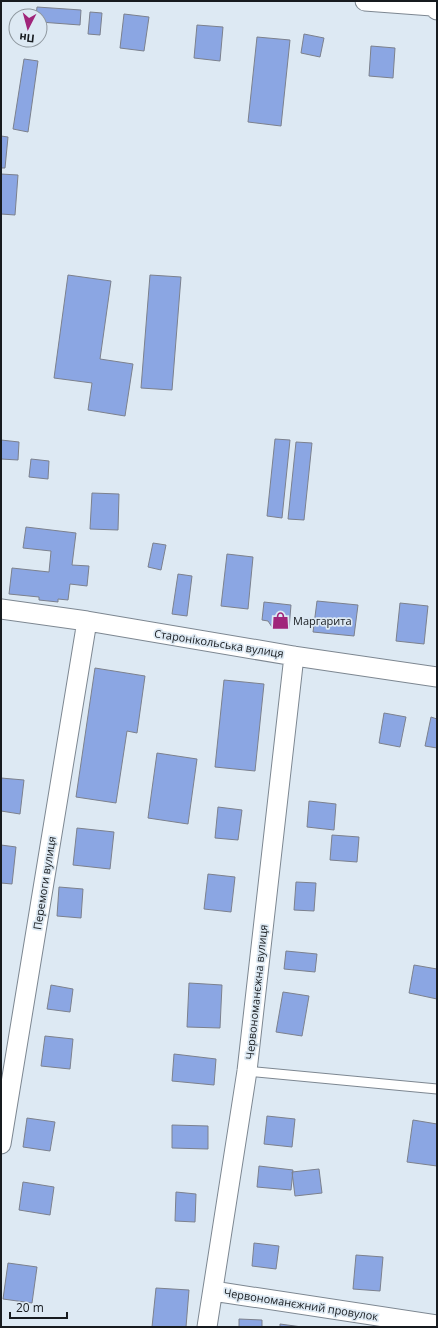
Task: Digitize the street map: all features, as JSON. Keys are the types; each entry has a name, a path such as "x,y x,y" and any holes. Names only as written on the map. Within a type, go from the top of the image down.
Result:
{"street":[{"path":"365,1 435,6"},
{"name":"Старонікольська вулиця","path":"1,609 86,621 294,656 437,677"},
{"name":"Перемоги вулиця","path":"1,1144 86,621"},
{"name":"Червономанєжна вулиця","path":"207,1327 247,1071 294,656"},
{"name":"Червономанєжний провулок","path":"213,1291 437,1325"}],"lane":[{"path":"247,1071 437,1089"}],"building":[{"path":"37,7 81,10 80,25 48,23 48,8"},
{"path":"90,12 102,13 100,35 88,34"},
{"path":"124,14 149,17 144,51 120,48"},
{"path":"197,25 223,27 220,61 194,58"},
{"path":"304,34 324,38 320,57 301,53"},
{"path":"257,37 290,40 281,126 248,122"},
{"path":"371,46 395,48 393,78 369,76"},
{"path":"24,59 38,61 28,132 13,129"},
{"path":"1,136 8,137 5,168 1,168"},
{"path":"1,174 18,175 15,215 1,214"},
{"path":"68,275 111,281 100,359 133,364 125,416 88,410 92,383 54,378"},
{"path":"150,275 181,277 172,390 141,388"},
{"path":"275,439 290,440 282,518 267,516"},
{"path":"1,440 19,442 18,460 1,459"},
{"path":"296,442 312,443 304,520 288,519"},
{"path":"31,459 49,461 48,479 29,477"},
{"path":"92,493 119,494 118,530 90,529"},
{"path":"26,527 76,533 72,565 89,566 87,586 70,584 68,600 58,599 58,602 39,600 39,597 9,594 12,568 49,572 51,551 23,548"},
{"path":"153,543 166,545 161,570 148,567"},
{"path":"227,554 253,557 248,609 221,606"},
{"path":"178,574 192,576 187,616 172,614"},
{"path":"317,601 358,605 354,636 313,632"},
{"path":"264,602 291,605 289,629 272,627 268,621 262,620"},
{"path":"400,603 428,606 424,644 396,641"},
{"path":"95,668 145,676 137,733 127,731 116,803 76,797"},
{"path":"224,680 264,684 255,771 215,767"},
{"path":"384,713 406,717 400,747 379,743"},
{"path":"431,717 437,719 437,748 425,746"},
{"path":"157,753 197,759 188,824 148,818"},
{"path":"1,778 24,780 20,814 1,811"},
{"path":"309,801 336,804 334,830 307,827"},
{"path":"218,807 242,810 238,840 215,838"},
{"path":"77,828 114,832 110,869 73,865"},
{"path":"332,835 359,837 357,862 330,860"},
{"path":"1,845 16,847 12,884 1,883"},
{"path":"208,874 235,877 231,912 204,909"},
{"path":"296,882 316,883 314,911 294,910"},
{"path":"59,887 83,889 81,918 57,916"},
{"path":"286,951 317,954 315,972 284,969"},
{"path":"414,965 437,969 437,999 409,993"},
{"path":"189,983 222,985 220,1028 187,1027"},
{"path":"51,985 73,989 70,1012 47,1009"},
{"path":"283,992 309,996 302,1036 276,1032"},
{"path":"45,1036 73,1039 70,1069 41,1066"},
{"path":"174,1054 216,1059 214,1085 172,1081"},
{"path":"267,1116 295,1119 292,1147 264,1144"},
{"path":"27,1118 55,1122 50,1151 23,1147"},
{"path":"413,1120 437,1124 437,1166 407,1162"},
{"path":"172,1125 208,1126 208,1149 172,1148"},
{"path":"259,1166 293,1170 291,1190 257,1187"},
{"path":"319,1169 322,1193 295,1196 292,1172"},
{"path":"23,1182 54,1187 50,1215 19,1210"},
{"path":"176,1192 196,1194 195,1222 175,1221"},
{"path":"254,1243 279,1246 276,1269 252,1266"},
{"path":"356,1255 383,1257 380,1291 353,1289"},
{"path":"8,1263 37,1267 32,1303 3,1299"},
{"path":"156,1288 189,1290 186,1327 152,1327"},
{"path":"239,1319 262,1320 262,1327 239,1327"},
{"path":"280,1324 302,1327 280,1327"}],"place":[{"name":"Маргарита","path":"280,620"}]}
